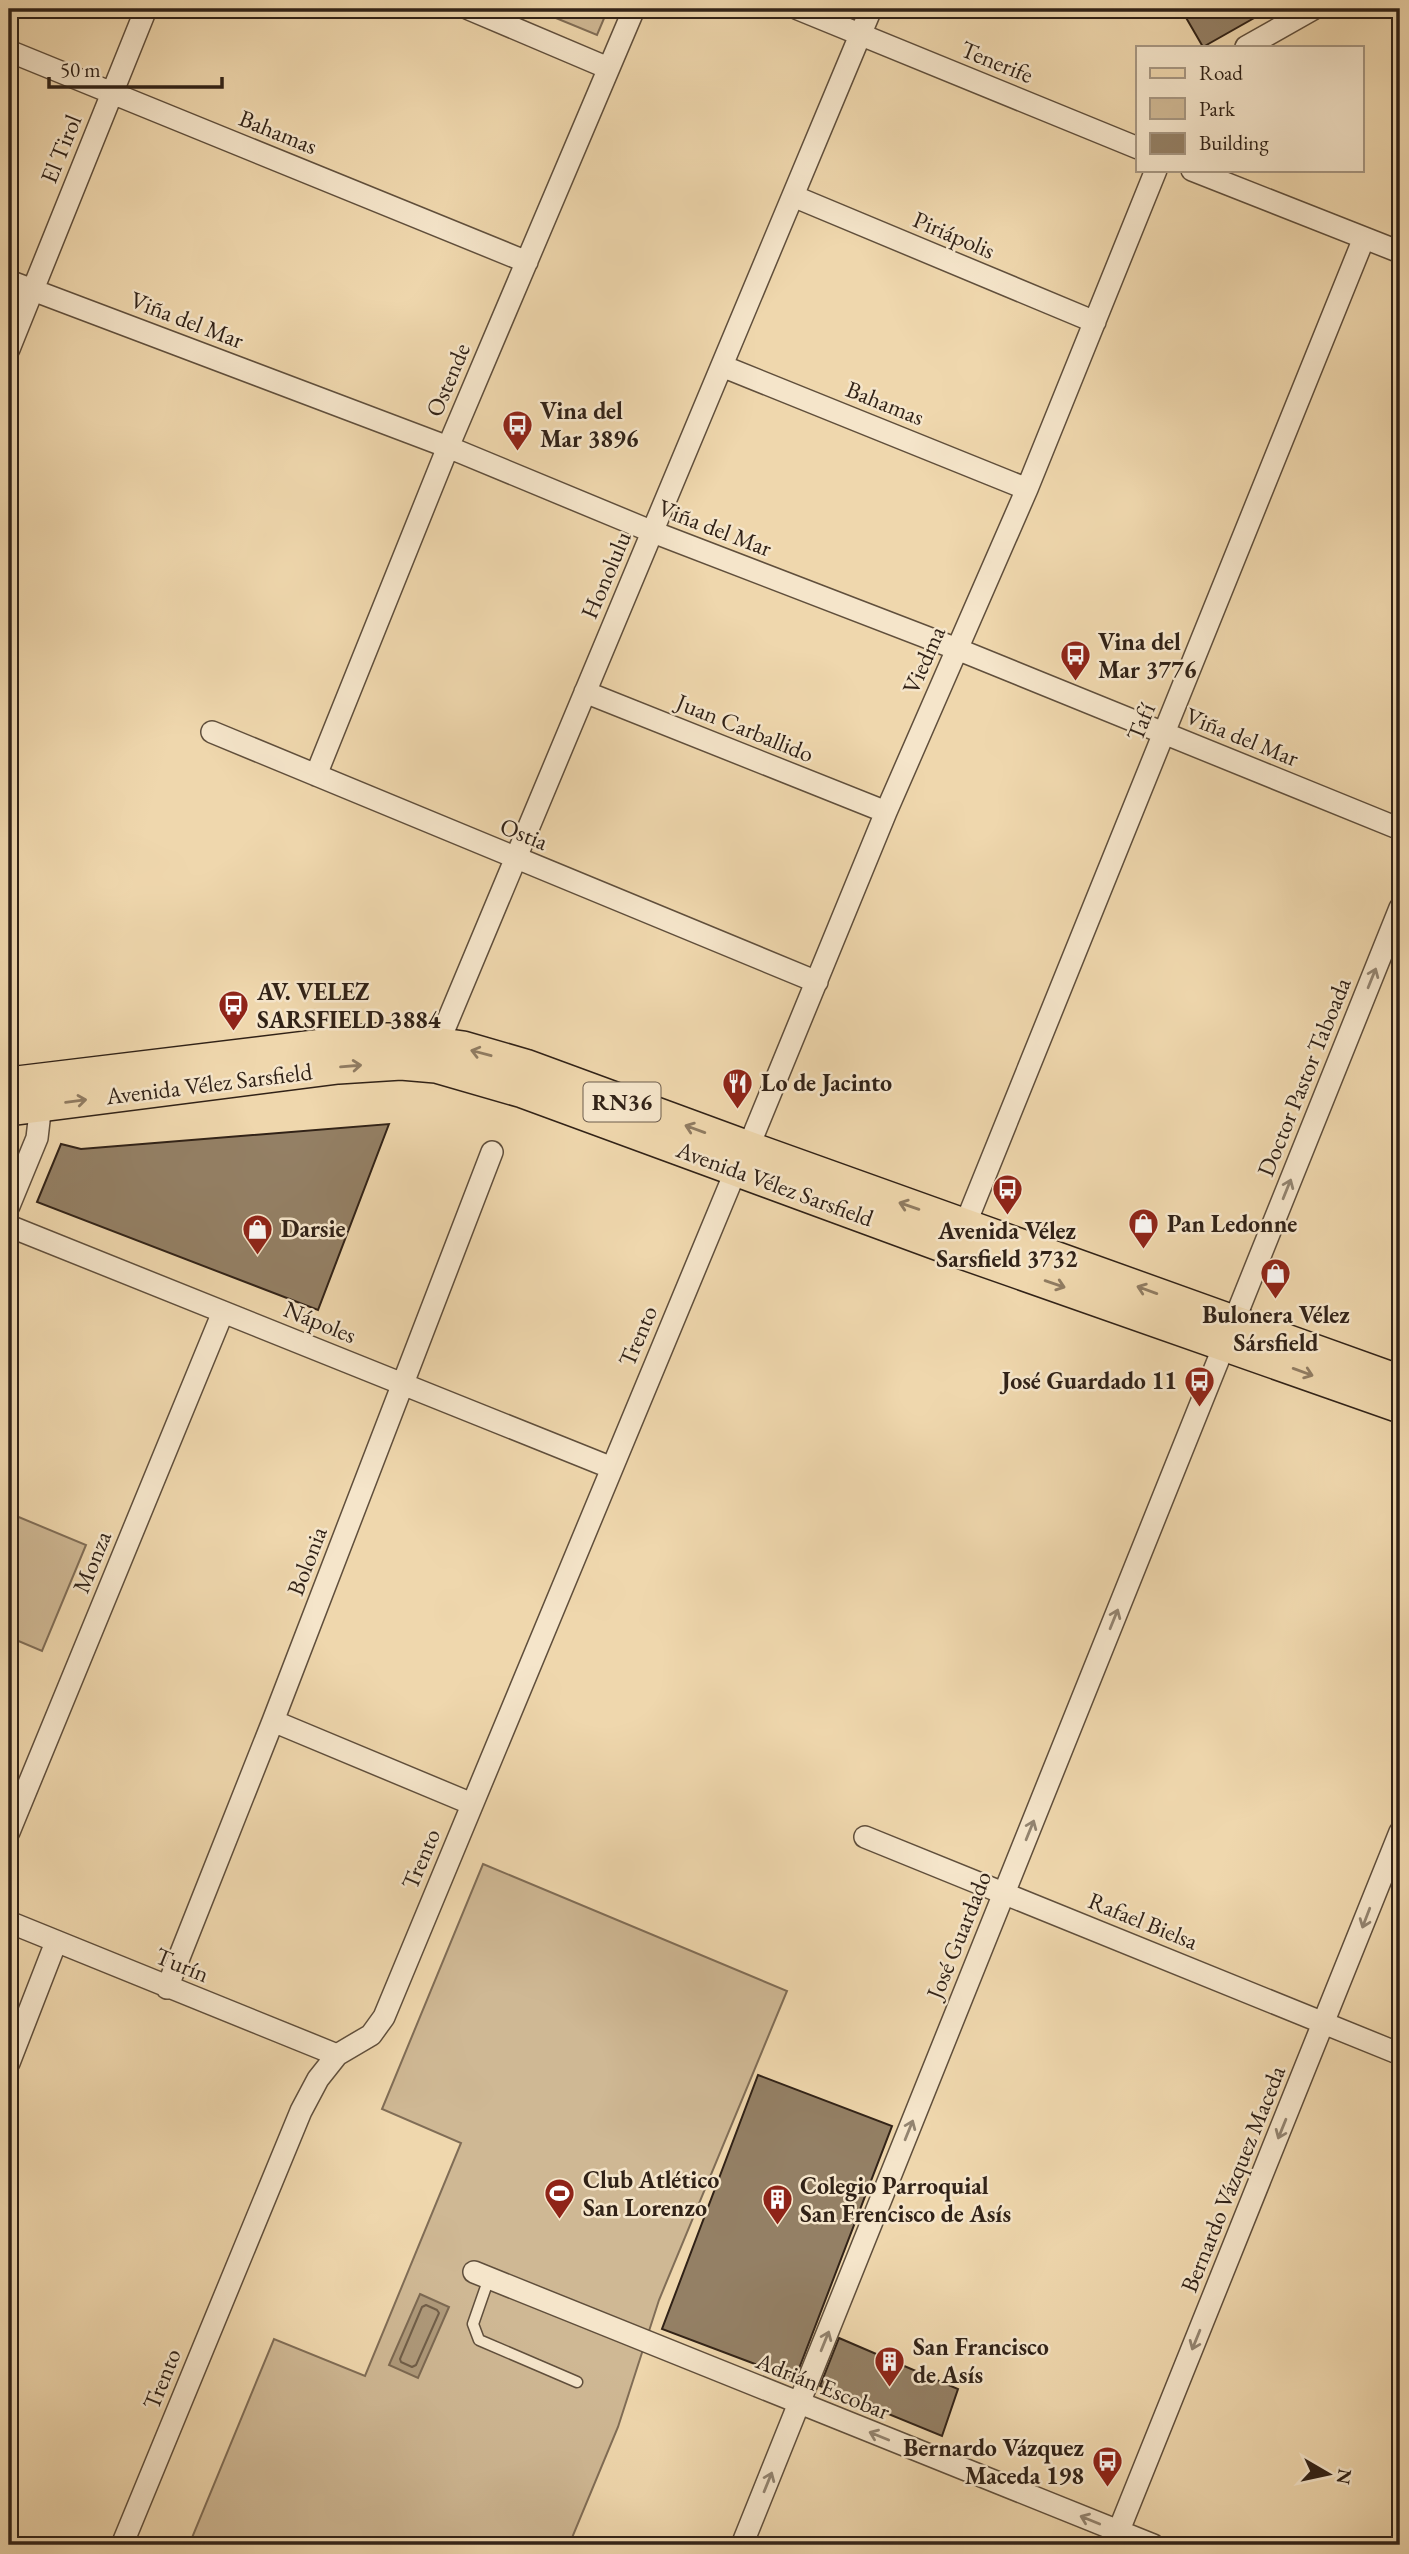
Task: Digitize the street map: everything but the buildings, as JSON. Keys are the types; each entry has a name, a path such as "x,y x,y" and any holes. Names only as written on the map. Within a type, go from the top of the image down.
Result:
{"main road":[{"name":"Avenida Vélez Sarsfield","path":"9,1109 42,1093 337,1043 407,1040 463,1048 525,1066 742,1159 1229,1332 1400,1382"},
{"name":"Avenida Vélez Sarsfield","path":"9,1084 42,1093 401,1063 465,1072 742,1159 965,1225 1229,1332 1400,1406"}],"street":[{"name":"El Tirol","path":"9,349 146,9"},
{"path":"469,9 608,68"},
{"name":"Ostende","path":"316,775 448,447 634,9"},
{"name":"Tenerife","path":"798,9 1136,147"},
{"name":"Honolulu","path":"438,1044 871,9"},
{"path":"1247,46 1313,9"},
{"name":"Bahamas","path":"9,51 527,262"},
{"name":"Viedma","path":"742,1159 886,812 1027,489 1155,172"},
{"path":"1197,172 1400,252"},
{"name":"Piriápolis","path":"793,196 1095,322"},
{"name":"Tafí","path":"965,1225 1364,238"},
{"name":"Viña del Mar","path":"9,281 448,447 653,532 957,649 1400,829"},
{"name":"Bahamas","path":"722,366 1027,489"},
{"name":"Juan Carballido","path":"586,692 886,812"},
{"name":"Ostia","path":"212,732 817,982"},
{"name":"Doctor Pastor Taboada","path":"1229,1332 1400,908"},
{"path":"9,1206 37,1138 42,1093"},
{"name":"Bolonia","path":"167,1987 273,1721 492,1153"},
{"name":"Trento","path":"122,2545 301,2111 318,2079 337,2055 371,2035 384,2017 742,1159"},
{"name":"Nápoles","path":"9,1226 612,1468"},
{"name":"Monza","path":"9,1832 223,1312"},
{"name":"José Guardado","path":"742,2545 1229,1332"},
{"path":"273,1721 472,1804"},
{"name":"Bernardo Vázquez Maceda","path":"1116,2538 1400,1832"},
{"name":"Rafael Bielsa","path":"865,1837 1400,2054"},
{"name":"Turín","path":"9,1922 337,2055"},
{"path":"9,2063 56,1942"},
{"name":"Adrián Escobar","path":"482,2275 1116,2538 1153,2545"}],"lane":[{"path":"482,2275 473,2324 479,2340 577,2382"}],"green space":[{"path":"534,9 608,9 597,35"},
{"path":"9,1513 86,1545 42,1651 9,1637"},
{"name":"Club Atlético San Lorenzo","path":"483,1864 787,1991 659,2300 618,2427 569,2545 189,2545 274,2339 365,2376 461,2143 382,2109"}],"water":[{"path":"420,2294 449,2307 418,2378 389,2365"}],"place":[{"name":"Vina del Mar 3896","path":"517,452"},
{"name":"Vina del Mar 3776","path":"1075,683"},
{"name":"AV. VELEZ SARSFIELD 3884","path":"234,1033"},
{"name":"Lo de Jacinto","path":"738,1110"},
{"name":"Avenida Vélez Sarsfield 3732","path":"1007,1216"},
{"name":"Pan Ledonne","path":"1144,1251"},
{"name":"Darsie","path":"258,1256"},
{"name":"Bulonera Vélez Sársfield","path":"1276,1300"},
{"name":"José Guardado 11","path":"1200,1408"},
{"name":"Club Atlético San Lorenzo","path":"560,2221"},
{"name":"Colegio Parroquial San Frencisco de Asís","path":"777,2227"},
{"name":"San Francisco de Asís","path":"890,2388"},
{"name":"Bernardo Vázquez Maceda 198","path":"1107,2489"}]}
